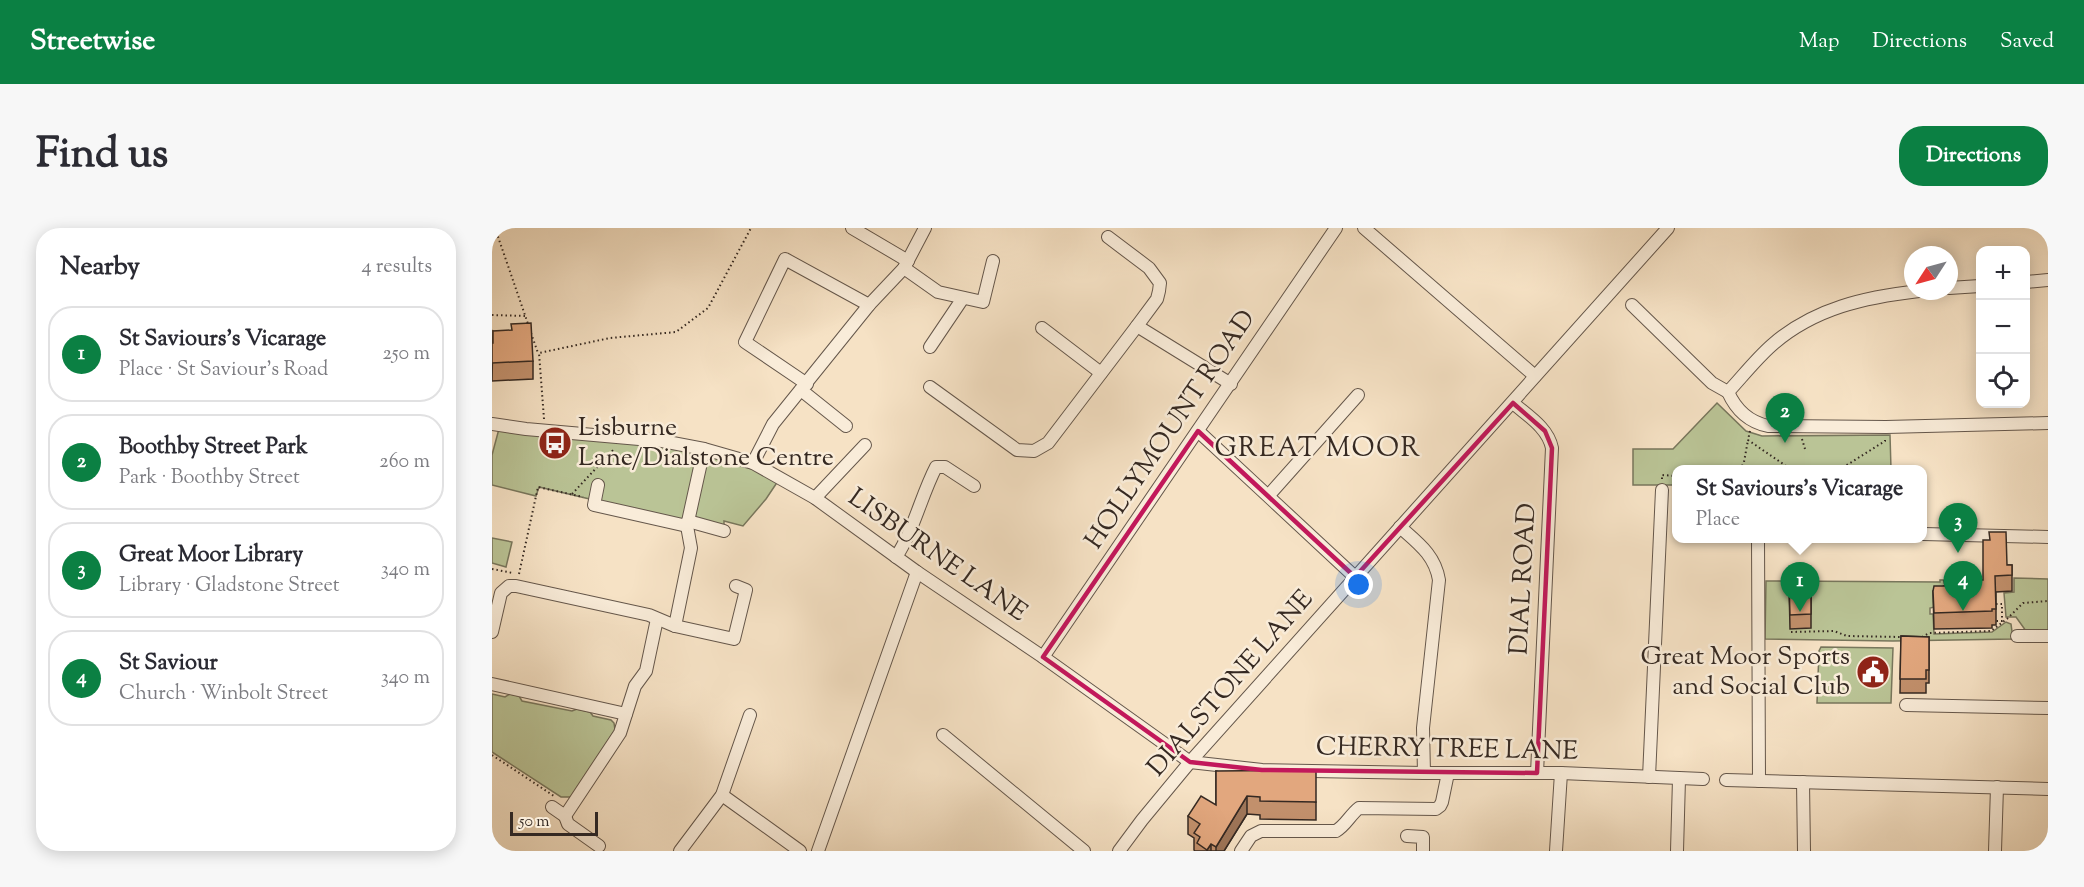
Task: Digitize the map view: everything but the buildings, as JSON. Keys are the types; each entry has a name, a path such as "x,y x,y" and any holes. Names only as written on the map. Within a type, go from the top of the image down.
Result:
{"street":[{"path":"852,228 906,264 938,292 963,298 983,302 993,261"},
{"path":"753,463 773,424 906,264 925,228"},
{"name":"HOLLYMOUNT ROAD","path":"1043,657 1336,228"},
{"path":"1364,228 1535,376"},
{"name":"DIALSTONE LANE","path":"1119,851 1190,762 1668,228"},
{"path":"930,387 942,400 1017,450 1034,452 1048,443 1157,299 1160,283 1149,268 1108,236"},
{"path":"846,426 804,387 745,342 785,260 869,306"},
{"path":"2030,282 2048,280"},
{"path":"1958,287 1976,285"},
{"path":"1728,392 1772,344 1809,319 1841,305 1868,298 1904,293"},
{"path":"930,347 963,298"},
{"path":"1632,305 1713,382 1728,392 1740,410 1756,423 1782,427 2048,423"},
{"path":"1137,326 1231,384"},
{"path":"1042,328 1101,373"},
{"path":"1269,495 1358,394"},
{"name":"DIAL ROAD","path":"1513,402 1545,431 1552,448 1538,773"},
{"name":"LISBURNE LANE","path":"492,424 663,441 704,449 753,463 815,498 916,572 1043,657 1190,762"},
{"path":"1198,430 1355,577"},
{"path":"815,498 866,445"},
{"path":"675,626 692,548 687,523 704,449"},
{"path":"896,557 906,542 925,488 936,467 945,467 974,486"},
{"path":"598,485 594,505 724,531"},
{"path":"1648,777 1662,490"},
{"path":"1400,527 1431,557 1437,567 1439,579 1423,728 1424,773"},
{"path":"1927,534 2048,537"},
{"path":"1758,543 1759,781"},
{"path":"818,851 916,572"},
{"path":"492,632 499,600 498,587 516,586 649,615 675,626 734,639 746,590 736,586"},
{"path":"599,846 568,824 568,812 616,742 635,686 646,671 649,662 657,619"},
{"path":"2017,636 2048,636"},
{"path":"492,684 626,714"},
{"path":"1906,705 2048,708"},
{"path":"680,851 722,795 750,716"},
{"path":"943,735 1084,851"},
{"name":"CHERRY TREE LANE","path":"1190,762 1262,770 1561,773 1703,779"},
{"path":"1241,851 1251,836 1261,831 1336,831 1343,827 1348,818 1359,808 1436,809 1442,802 1448,773"},
{"path":"1556,851 1561,773"},
{"path":"1677,851 1679,779"},
{"path":"1725,780 2048,789"},
{"path":"1803,782 1804,851"},
{"path":"1995,851 1997,787"},
{"path":"722,795 800,851"},
{"path":"552,807 568,812"},
{"path":"1407,836 1423,837 1423,851"}],"path":[{"path":"495,228 539,354 545,431"},
{"path":"539,354 610,338 676,332 708,308 751,228"},
{"path":"492,315 526,316"},
{"path":"1742,465 1749,432 1756,423"},
{"path":"1847,465 1885,441 1886,427"},
{"path":"572,494 617,446 617,436"},
{"path":"1748,440 1785,465"},
{"path":"492,569 519,575 538,487 595,499"},
{"path":"1920,638 1929,633 1991,631 2023,603 2048,601"},
{"path":"1996,604 2002,604 2002,621"},
{"path":"1996,621 2002,621"},
{"path":"1791,632 1834,631 1847,636 1909,638"},
{"path":"492,755 568,812"}],"highlighted area":[{"path":"1513,403 1545,431 1552,448 1537,773 1262,770 1190,762 1043,657 1198,431 1355,577"}],"green space":[{"path":"1717,403 1746,431 1762,436 1890,435 1891,465 1672,465 1672,485 1633,485 1633,449 1673,449"},
{"path":"500,425 704,449 780,478 743,526 724,521 724,531 539,487 536,496 492,485 492,455"},
{"path":"492,538 512,542 506,567 492,563"},
{"path":"2014,578 2048,579 2048,631 2026,631 2016,617 2006,617 2004,593 2014,592"},
{"path":"1940,580 1980,580 1980,596 1930,608 1930,614 1933,614 1934,634 1992,632 2006,622 2011,624 2013,639 1893,641 1765,639 1766,581 1940,582"},
{"path":"1821,647 1893,648 1891,703 1817,703"},
{"path":"492,694 505,697 510,694 519,696 522,701 572,711 577,709 590,712 593,716 611,720 614,723 615,730 571,797 561,797 492,752"}],"place":[{"name":"Lisburne Lane/Dialstone Centre","path":"555,443"},
{"name":"Boothby Street Park","path":"1785,443"},
{"name":"Great Moor Library","path":"1958,553"},
{"name":"St Saviour","path":"1963,611"},
{"name":"St Saviours's Vicarage","path":"1800,612"},
{"name":"Great Moor Sports and Social Club","path":"1873,672"}],"district":[{"name":"GREAT MOOR","path":"1318,449"}]}
